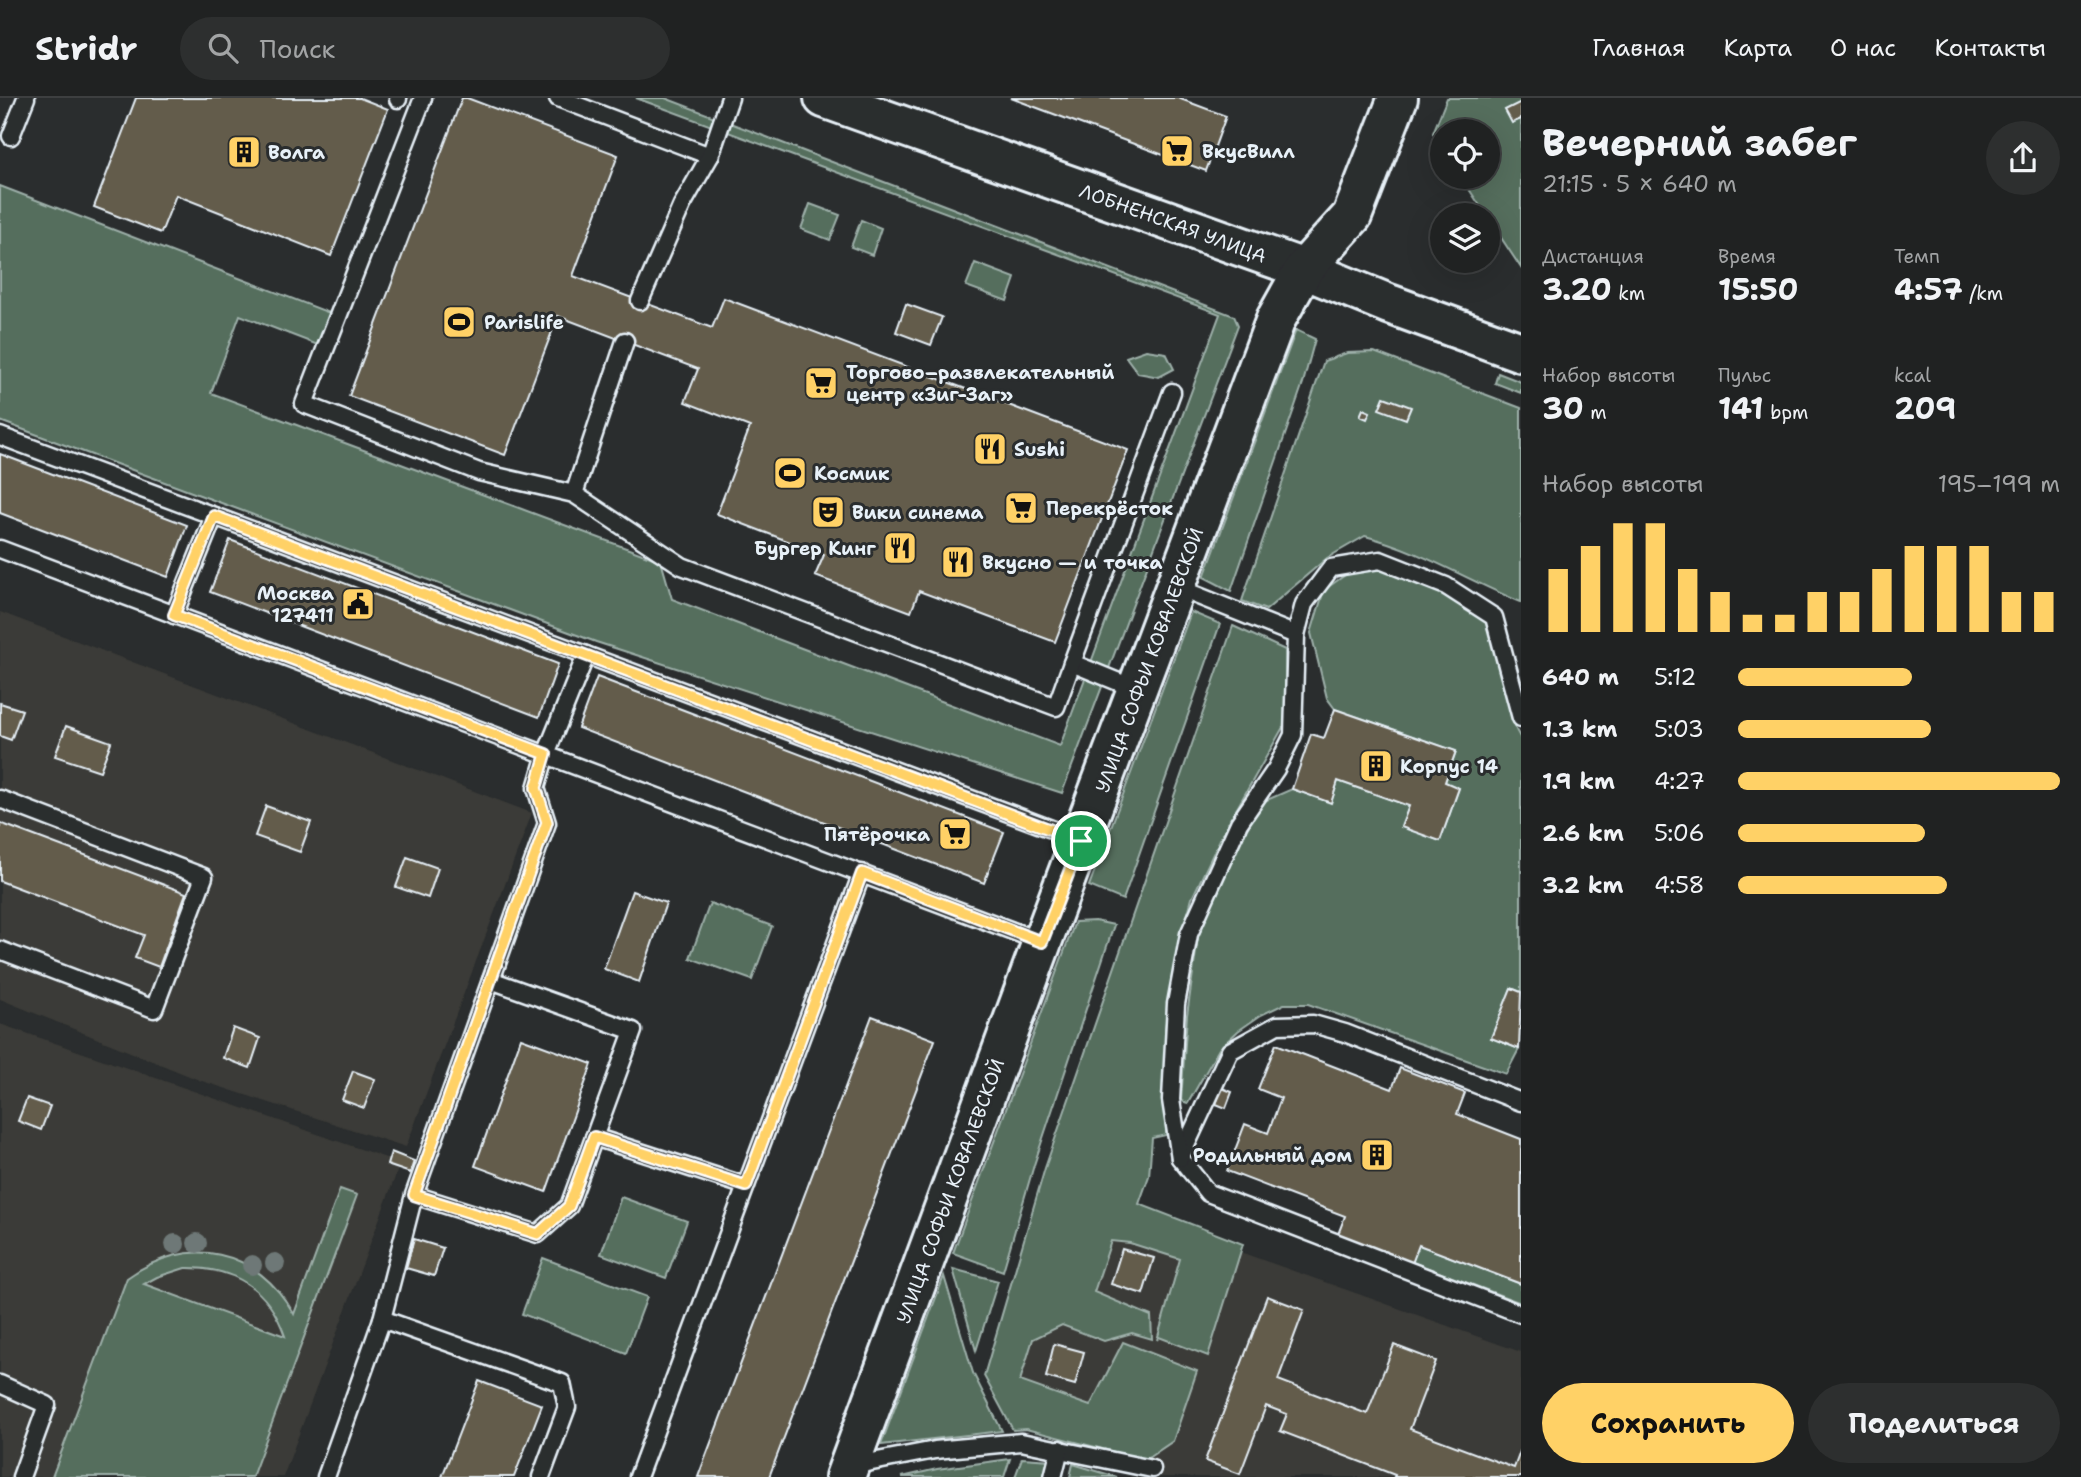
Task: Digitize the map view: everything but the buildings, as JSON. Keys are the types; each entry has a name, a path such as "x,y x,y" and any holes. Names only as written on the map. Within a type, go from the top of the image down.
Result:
{"street":[{"name":"ЛОБНЕНСКАЯ УЛИЦА","path":"824,98 1304,269 1389,304 1521,352"},
{"name":"УЛИЦА СОФЬИ КОВАЛЕВСКОЙ","path":"847,1472 1276,319 1304,269 1352,216 1398,98"}],"lane":[{"path":"11,136 26,98"},
{"path":"423,98 304,404 479,472 574,494 682,566 1056,708 1172,393"},
{"path":"558,98 710,156"},
{"path":"640,301 682,205 710,156 730,98"},
{"path":"574,494 625,341"},
{"path":"0,436 1081,841"},
{"path":"174,615 214,516"},
{"path":"0,549 1042,942"},
{"path":"1521,718 1494,617 1446,586 1380,560 1331,568 1304,604 1296,635 1293,735 1276,769 1238,823 1189,934 1176,1004 1171,1100 1180,1158 1208,1193 1521,1314"},
{"path":"1176,587 1296,635"},
{"path":"326,1477 382,1319 414,1195 547,822 536,788 546,754 586,655"},
{"path":"1072,663 1138,690"},
{"path":"0,799 204,877 154,1009 0,950"},
{"path":"638,1477 862,873"},
{"path":"414,1195 538,1234 569,1206 633,1031 491,980"},
{"path":"1180,1158 1230,1051 1278,1025 1313,1024 1345,1033 1521,1102"},
{"path":"594,1137 746,1186"},
{"path":"382,1319 562,1383 567,1407 541,1477"},
{"path":"0,1384 47,1405 21,1477"},
{"path":"847,1472 934,1450 1021,1442 1152,1469"},
{"path":"1053,1477 1060,1449"}],"shaded area":[{"path":"0,612 532,813 406,1147 199,1080 0,999"},
{"path":"0,1024 389,1159 387,1165 398,1169 283,1477 0,1477"},
{"path":"1041,1181 1521,1352 1521,1477 1155,1477 1144,1436 984,1376"}],"green space":[{"path":"636,98 665,98 1234,316 1238,325 1062,793 596,642 0,421 0,186 335,315 323,347 240,315 211,393 661,561 672,599 1060,746 1220,314"},
{"path":"1447,98 1521,98 1521,268 1500,236 1500,203 1478,203 1469,189 1500,189 1500,119 1439,119"},
{"path":"810,204 840,215 830,240 801,229"},
{"path":"861,220 881,228 872,255 851,247"},
{"path":"975,263 1015,278 1007,301 966,286"},
{"path":"1296,330 1315,339 1303,383 1231,591 1204,577"},
{"path":"1146,350 1166,353 1174,369 1159,377 1138,373 1126,357"},
{"path":"1374,352 1521,408 1521,602 1425,557 1365,536 1327,558 1266,610 1242,601 1324,361 1347,353"},
{"path":"1498,373 1521,382 1521,393 1495,383"},
{"path":"1355,568 1382,568 1444,591 1489,622 1516,730 1521,739 1521,992 1511,988 1491,1038 1519,1049 1506,1074 1308,1004 1284,1004 1261,1015 1238,1031 1219,1049 1188,1103 1181,1101 1187,1015 1198,937 1217,889 1260,803 1292,789 1331,802 1338,781 1409,806 1402,827 1440,841 1459,788 1445,782 1456,751 1335,709 1327,698 1311,633 1324,590"},
{"path":"1191,612 1220,624 1123,900 1089,886"},
{"path":"1233,626 1285,650 1286,722 1224,831 1192,898 1178,951 1165,1028 1166,1135 1152,1138 1149,1176 1139,1204 1243,1244 1208,1356 1159,1337 1157,1340 1180,1259 1130,1243 1111,1241 1094,1292 1151,1316 1152,1339 1132,1333 1104,1341 1062,1325 1033,1339 1020,1381 1090,1406 1123,1342 1197,1371 1173,1441 1145,1460 1026,1429 1013,1430 984,1376 1045,1168"},
{"path":"710,903 772,926 752,980 690,958"},
{"path":"1095,921 1114,925 1034,1165 1003,1271 953,1253 1075,922"},
{"path":"340,1189 357,1195 252,1477 52,1477 127,1278 150,1264 174,1256 197,1253 219,1255 241,1262 261,1274 279,1292 294,1314","holes":["185,1268 203,1269 234,1277 247,1284 270,1305 285,1336 144,1284"]},
{"path":"621,1197 687,1221 666,1278 601,1254"},
{"path":"1419,1245 1521,1284 1521,1303 1412,1262"},
{"path":"543,1258 647,1297 626,1353 522,1314"},
{"path":"953,1269 998,1281 976,1351"},
{"path":"944,1276 973,1373 1002,1431 881,1445"},
{"path":"1022,1458 1051,1460 1046,1477 1015,1477"},
{"path":"1010,1459 1004,1477 902,1477 937,1469"},
{"path":"1073,1464 1117,1477 1070,1477"}],"place":[{"name":"ВкусВилл","path":"1177,151"},
{"name":"Волга","path":"244,152"},
{"name":"Parislife","path":"459,322"},
{"name":"Торгово–развлекательный центр «Зиг-Заг»","path":"821,383"},
{"name":"Sushi","path":"990,449"},
{"name":"Космик","path":"790,473"},
{"name":"Перекрёсток","path":"1021,508"},
{"name":"Вики синема","path":"828,512"},
{"name":"Бургер Кинг","path":"900,548"},
{"name":"Вкусно — и точка","path":"958,562"},
{"name":"Москва 127411","path":"358,604"},
{"name":"Корпус 14","path":"1376,766"},
{"name":"Пятёрочка","path":"955,834"},
{"name":"Родильный дом","path":"1377,1155"}],"route":[{"path":"214,516 1081,841 1042,942 862,873 746,1186 594,1137 569,1206 538,1234 414,1195 547,822 536,788 546,754 174,615 214,516"}]}
